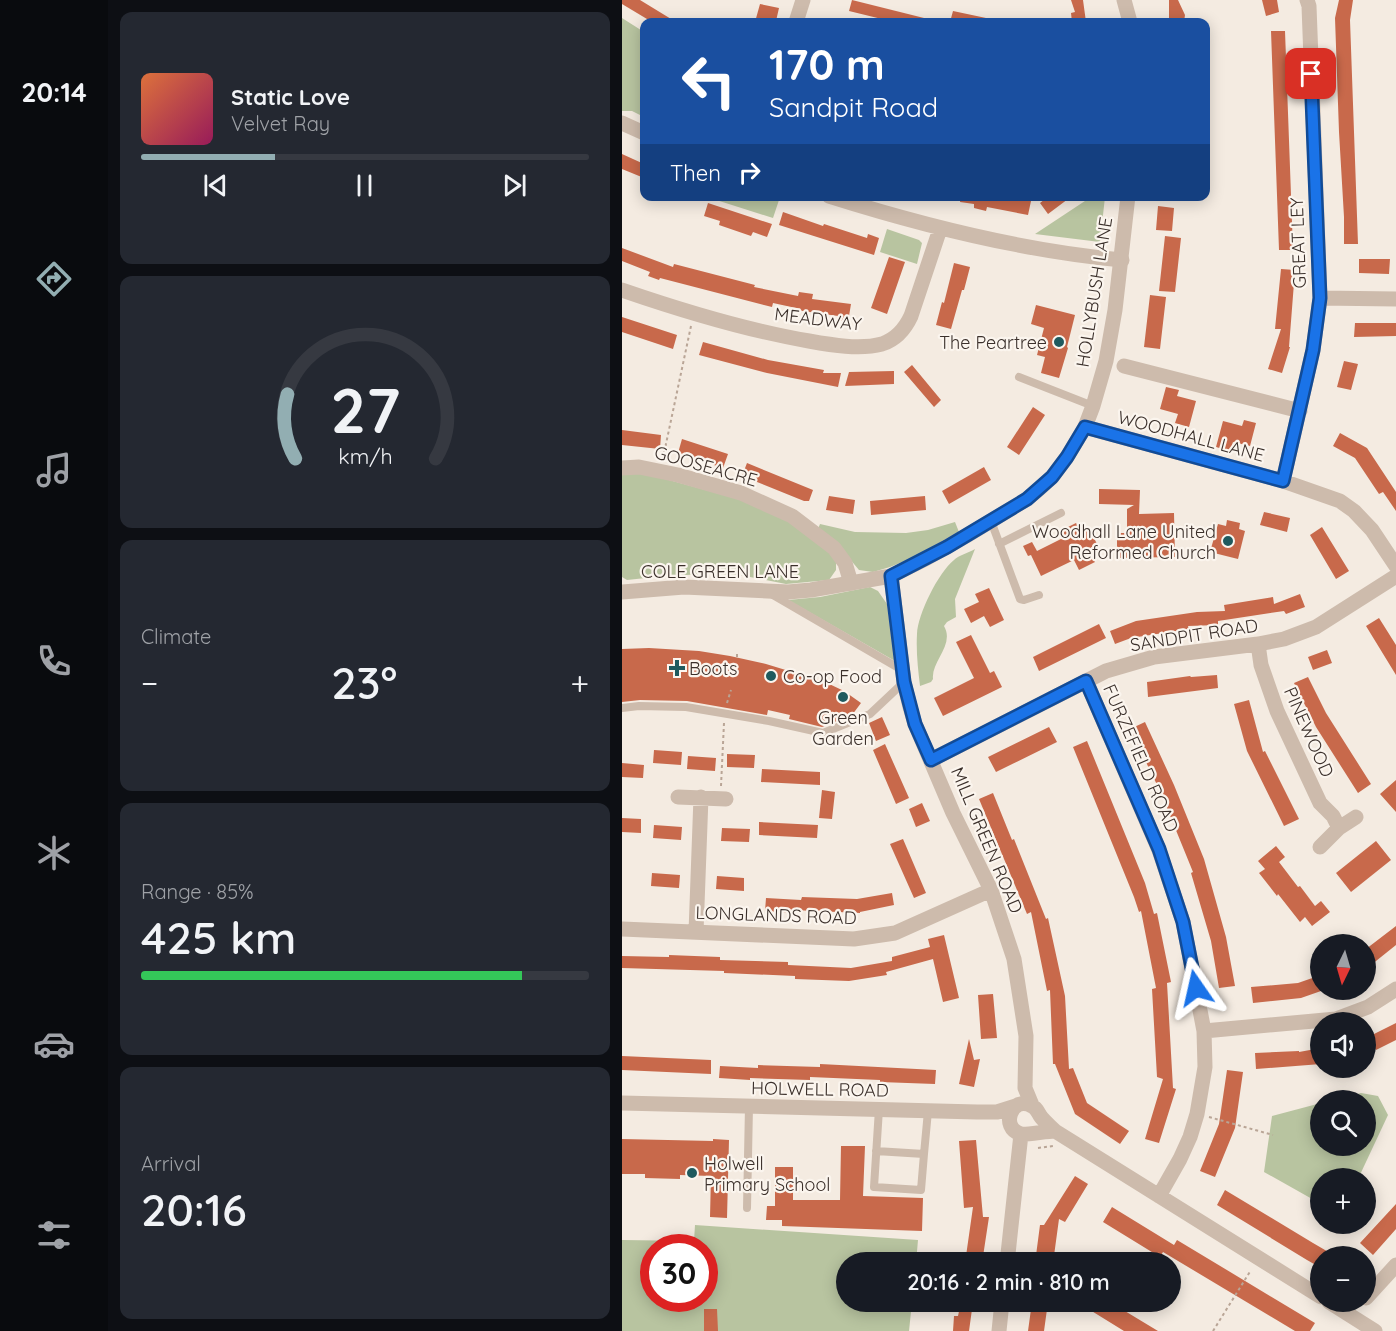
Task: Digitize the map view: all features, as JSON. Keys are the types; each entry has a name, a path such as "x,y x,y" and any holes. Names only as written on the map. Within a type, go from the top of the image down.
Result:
{"street":[{"path":"797,18 803,0"},
{"path":"1124,0 1129,18"},
{"name":"GREAT LEY","path":"1283,481 1313,350 1320,298 1307,0"},
{"path":"622,123 640,132"},
{"path":"845,201 940,229 1026,246 1122,260"},
{"name":"HOLLYBUSH LANE","path":"1085,427 1106,361 1122,260 1128,201"},
{"name":"MEADWAY","path":"622,290 694,314 781,336 850,346 882,344 901,334 907,325 940,229"},
{"path":"1320,298 1396,299"},
{"path":"1124,366 1300,411"},
{"name":"WOODHALL LANE","path":"1085,427 1283,481 1340,501 1354,511 1372,530 1396,566"},
{"name":"COLE GREEN LANE","path":"622,592 684,587 768,592 811,590 891,576 927,558 1027,499 1052,477 1085,427"},
{"name":"GOOSEACRE","path":"622,468 639,467 678,475 741,493 792,516 834,548 845,563 851,582"},
{"name":"MILL GREEN ROAD","path":"891,576 904,677 915,724 953,813 991,890 1014,959 1026,1036 1026,1108"},
{"name":"SANDPIT ROAD","path":"931,760 1106,671 1154,657 1284,639 1316,627 1396,576"},
{"name":"PINEWOOD","path":"1258,644 1261,665 1277,711 1320,803 1333,816 1339,828"},
{"name":"FURZEFIELD ROAD","path":"1086,681 1159,849 1183,922 1204,1031 1205,1067 1197,1114 1180,1159 1159,1196"},
{"path":"678,796 723,799"},
{"path":"696,932 701,797"},
{"path":"1320,847 1339,828 1356,817"},
{"name":"LONGLANDS ROAD","path":"622,929 854,939 895,933 991,890"},
{"path":"1204,1031 1336,1019 1368,1006 1396,988"},
{"name":"HOLWELL ROAD","path":"622,1103 997,1112 1026,1108"},
{"path":"1026,1108 1040,1121 1038,1127 1026,1133"},
{"path":"1054,1131 1026,1133 1012,1128 1009,1120 1012,1110 1026,1108 1054,1131 1310,1290"},
{"path":"1009,1252 1026,1133"},
{"path":"1376,1287 1396,1265"},
{"path":"999,1331 1002,1312"},
{"path":"1345,1312 1375,1331"},
{"path":"1351,1316 1354,1312"}],"lane":[{"path":"1019,377 1093,406"},
{"path":"999,544 1061,513"},
{"path":"991,521 1020,599 1024,600 1039,595"},
{"path":"622,708 686,707 724,712 823,734 870,714 904,677 768,592"},
{"path":"747,1208 749,1106"},
{"path":"879,1109 874,1186 921,1190 928,1111"},
{"path":"876,1151 924,1154"}],"path":[{"path":"660,471 694,314"},
{"path":"723,799 724,712 731,690"},
{"path":"1197,1114 1273,1135"},
{"path":"1032,1149 1052,1147"},
{"path":"1213,1331 1259,1258"}],"green space":[{"path":"622,18 640,29 640,115 632,111 622,111"},
{"path":"719,201 779,201 773,218"},
{"path":"1085,201 1105,201 1100,242 1035,234"},
{"path":"887,229 922,243 917,264 880,252"},
{"path":"636,471 746,501 797,524 832,552 836,570 829,580 786,584 740,575 708,574 627,580 622,577 622,473"},
{"path":"955,522 959,532 922,554 873,572 859,570 839,546 818,529 820,524 855,532 906,533 928,530"},
{"path":"975,549 955,599 956,617 944,626 947,640 935,666 933,679 920,686 917,634 925,605 948,566 958,557"},
{"path":"870,587 878,591 887,604 895,661 788,600 820,597"},
{"path":"1376,1096 1388,1115 1376,1141"},
{"path":"1310,1106 1310,1156 1369,1156 1363,1168 1310,1168 1310,1198 1264,1172 1272,1116"},
{"path":"695,1225 918,1240 917,1252 836,1252 836,1312 911,1312 909,1331 622,1331 622,1240 640,1240 640,1312 718,1312 718,1234 694,1234"}],"building":[{"path":"622,0 640,0 669,18 645,18 622,4"},
{"path":"852,0 924,18 878,18 849,11"},
{"path":"1071,0 1083,0 1085,18 1072,18 1071,13 1075,12"},
{"path":"1169,0 1178,0 1185,18 1169,18"},
{"path":"1262,0 1277,0 1279,12 1266,16"},
{"path":"1339,0 1353,0 1350,20 1358,244 1344,244 1335,18"},
{"path":"760,4 779,8 777,18 756,18"},
{"path":"953,11 986,18 951,18"},
{"path":"1271,31 1285,31 1293,250 1279,250"},
{"path":"622,154 640,162 640,176 622,169"},
{"path":"1031,201 1028,215 987,207 986,211 974,208 974,204 960,202"},
{"path":"1043,201 1065,201 1048,214 1040,203"},
{"path":"708,203 772,224 767,237 753,232 751,236 719,225 720,221 704,216"},
{"path":"1158,206 1174,208 1172,231 1156,230"},
{"path":"783,212 867,238 868,234 879,238 874,255 779,225"},
{"path":"1165,236 1181,238 1175,292 1159,291"},
{"path":"622,248 673,267 674,264 755,285 754,287 798,296 799,292 813,294 812,299 851,304 848,322 837,320 838,316 796,310 796,308 773,303 772,307 660,278 659,280 648,276 650,272 622,261"},
{"path":"889,257 905,262 887,314 871,308"},
{"path":"1359,259 1390,259 1389,274 1359,273"},
{"path":"954,263 970,267 951,329 936,325"},
{"path":"1281,269 1295,270 1290,347 1282,373 1268,369 1281,329 1275,329"},
{"path":"1150,295 1166,297 1160,349 1144,347"},
{"name":"The Peartree","path":"1036,305 1075,315 1059,378 1041,373 1045,357 1037,355 1044,328 1031,324"},
{"path":"622,317 677,335 673,349 622,332"},
{"path":"1355,323 1396,323 1396,336 1354,337"},
{"path":"703,342 768,360 824,370 823,373 841,373 838,387 767,373 699,355"},
{"path":"1344,361 1358,364 1351,390 1337,387"},
{"path":"912,365 941,400 934,407 904,372"},
{"path":"894,371 894,384 845,386 849,372"},
{"path":"1166,387 1179,390 1177,396 1196,401 1189,427 1175,423 1178,414 1160,409"},
{"path":"1033,407 1045,415 1019,455 1007,447"},
{"path":"1244,420 1256,423 1250,446 1233,442 1230,451 1216,447 1223,421 1242,426"},
{"path":"622,430 661,435 660,449 622,445"},
{"path":"1340,433 1367,448 1396,492 1396,511 1383,492 1379,494 1355,458 1333,446"},
{"path":"682,439 728,454 723,468 678,453"},
{"path":"747,463 813,490 809,501 742,476"},
{"path":"984,467 991,480 949,504 942,491"},
{"path":"1099,489 1140,490 1139,514 1174,513 1175,557 1117,558 1117,533 1127,533 1127,509 1134,505 1099,504"},
{"path":"829,496 855,500 853,514 826,510"},
{"path":"925,496 926,510 871,515 870,501"},
{"path":"1264,512 1290,518 1287,532 1260,525"},
{"name":"Woodhall Lane United Reformed Church","path":"1227,520 1240,523 1239,529 1245,531 1238,559 1210,552 1218,524 1226,526"},
{"path":"1076,523 1080,530 1088,526 1099,548 1090,552 1095,562 1079,570 1074,560 1041,576 1031,555 1028,556 1023,546 1032,542 1037,551 1063,538 1060,531"},
{"path":"1322,527 1349,571 1336,579 1310,535"},
{"path":"989,588 1004,620 990,627 984,616 971,623 964,609 979,602 975,594"},
{"path":"1300,594 1305,607 1286,614 1284,611 1218,621 1218,625 1188,626 1189,629 1131,638 1115,644 1110,631 1136,621 1197,612 1225,611 1224,605 1273,597 1274,604"},
{"path":"1379,618 1396,645 1396,675 1366,626"},
{"path":"1099,624 1106,638 1039,671 1033,657"},
{"path":"971,635 990,673 994,671 1002,687 943,716 934,698 974,678 956,642"},
{"path":"622,649 699,651 766,664 825,682 861,703 852,715 822,727 789,719 790,715 768,710 767,715 687,701 622,702"},
{"path":"1327,650 1332,663 1313,670 1308,657"},
{"path":"1217,675 1218,688 1148,697 1147,682"},
{"path":"1308,677 1326,713 1371,784 1358,793 1316,727 1294,683"},
{"path":"1249,700 1263,752 1265,751 1299,819 1284,826 1247,751 1234,704"},
{"path":"882,717 890,735 876,741 869,723"},
{"path":"1145,722 1204,859 1226,937 1235,986 1219,988 1211,941 1191,873 1193,872 1160,791 1130,729"},
{"path":"1049,727 1057,742 996,772 988,757"},
{"path":"1087,741 1145,883 1154,914 1157,913 1171,982 1167,983 1173,1088 1176,1089 1159,1143 1145,1139 1163,1079 1157,1077 1152,989 1156,988 1141,911 1139,912 1073,747"},
{"path":"885,744 909,798 896,804 873,750"},
{"path":"654,750 682,752 681,765 653,763"},
{"path":"727,754 755,755 754,768 727,767"},
{"path":"688,756 716,758 715,771 687,769"},
{"path":"622,763 644,765 643,778 622,777"},
{"path":"762,769 820,772 820,785 761,782"},
{"path":"1396,780 1396,812 1380,794"},
{"path":"822,790 835,792 832,819 819,818"},
{"path":"993,793 1046,919 1048,918 1065,996 1069,1069 1073,1068 1087,1103 1129,1131 1120,1144 1075,1114 1055,1064 1053,1064 1050,990 1047,991 1031,912 1027,914 979,799"},
{"path":"922,803 930,821 916,827 909,809"},
{"path":"622,818 641,819 641,833 622,832"},
{"path":"759,822 818,825 817,838 759,835"},
{"path":"654,825 682,827 681,840 653,838"},
{"path":"722,828 750,829 749,842 721,841"},
{"path":"903,839 926,893 914,898 890,844"},
{"path":"1376,841 1391,860 1351,892 1336,873"},
{"path":"1276,846 1285,857 1279,862 1298,887 1300,886 1315,906 1321,901 1330,912 1312,926 1305,917 1300,922 1259,873 1265,869 1258,861"},
{"path":"652,873 680,875 679,888 651,886"},
{"path":"717,876 744,878 744,891 716,889"},
{"path":"892,893 894,905 860,913 765,911 766,898 857,899"},
{"path":"1396,926 1396,945 1376,961 1376,941"},
{"path":"944,935 959,998 943,1002 933,959 886,972 887,975 849,981 795,979 795,976 724,973 724,971 622,968 622,956 669,957 669,955 851,968 892,961 892,957 930,947 928,939"},
{"path":"1310,979 1310,995 1301,998 1253,1003 1251,987 1298,983"},
{"path":"993,994 997,1038 981,1039 978,995"},
{"path":"1396,1023 1396,1040 1376,1050 1376,1033"},
{"path":"969,1039 974,1060 980,1059 974,1087 959,1084"},
{"path":"1310,1050 1310,1065 1256,1069 1255,1053"},
{"path":"622,1056 711,1060 711,1074 622,1070"},
{"path":"820,1064 936,1070 935,1084 810,1077 810,1080 719,1078 720,1066 820,1067"},
{"path":"1227,1070 1243,1072 1235,1128 1215,1177 1200,1171 1219,1124"},
{"path":"622,1139 729,1140 727,1218 710,1217 711,1176 680,1175 680,1179 645,1178 645,1174 622,1174"},
{"path":"976,1140 983,1217 989,1217 984,1252 967,1252 973,1207 964,1208 959,1141"},
{"path":"841,1146 865,1146 863,1196 923,1198 922,1231 782,1226 782,1220 766,1220 767,1206 775,1206 775,1167 793,1167 793,1200 840,1200"},
{"path":"1075,1176 1088,1184 1065,1222 1059,1219 1054,1252 1036,1252 1040,1225 1044,1225"},
{"path":"1225,1190 1319,1246 1310,1246 1310,1262 1217,1205"},
{"path":"1396,1204 1396,1229 1376,1252 1376,1246 1363,1246 1360,1243 1368,1234 1376,1234 1376,1226"},
{"path":"1112,1207 1174,1245 1177,1240 1315,1323 1310,1331 1295,1331 1181,1263 1181,1252 1152,1252 1103,1222"},
{"path":"704,1312 717,1312 718,1331 704,1331"},
{"path":"959,1312 972,1312 969,1331 953,1331 954,1316 958,1316"},
{"path":"1031,1312 1047,1312 1044,1331 1028,1331"},
{"path":"1093,1312 1127,1312 1158,1331 1124,1331"}],"place":[{"name":"The Peartree","path":"1059,342"},
{"name":"Woodhall Lane United Reformed Church","path":"1228,541"},
{"name":"Boots","path":"677,668"},
{"name":"Co-op Food","path":"771,676"},
{"name":"Green Garden","path":"843,697"},
{"name":"Holwell Primary School","path":"692,1173"}],"route":[{"path":"1196,988 1183,922 1159,849 1086,681 931,760 915,724 904,682 891,576 947,547 1027,499 1052,477 1085,427 1283,481 1313,350 1320,298 1311,74"}]}
